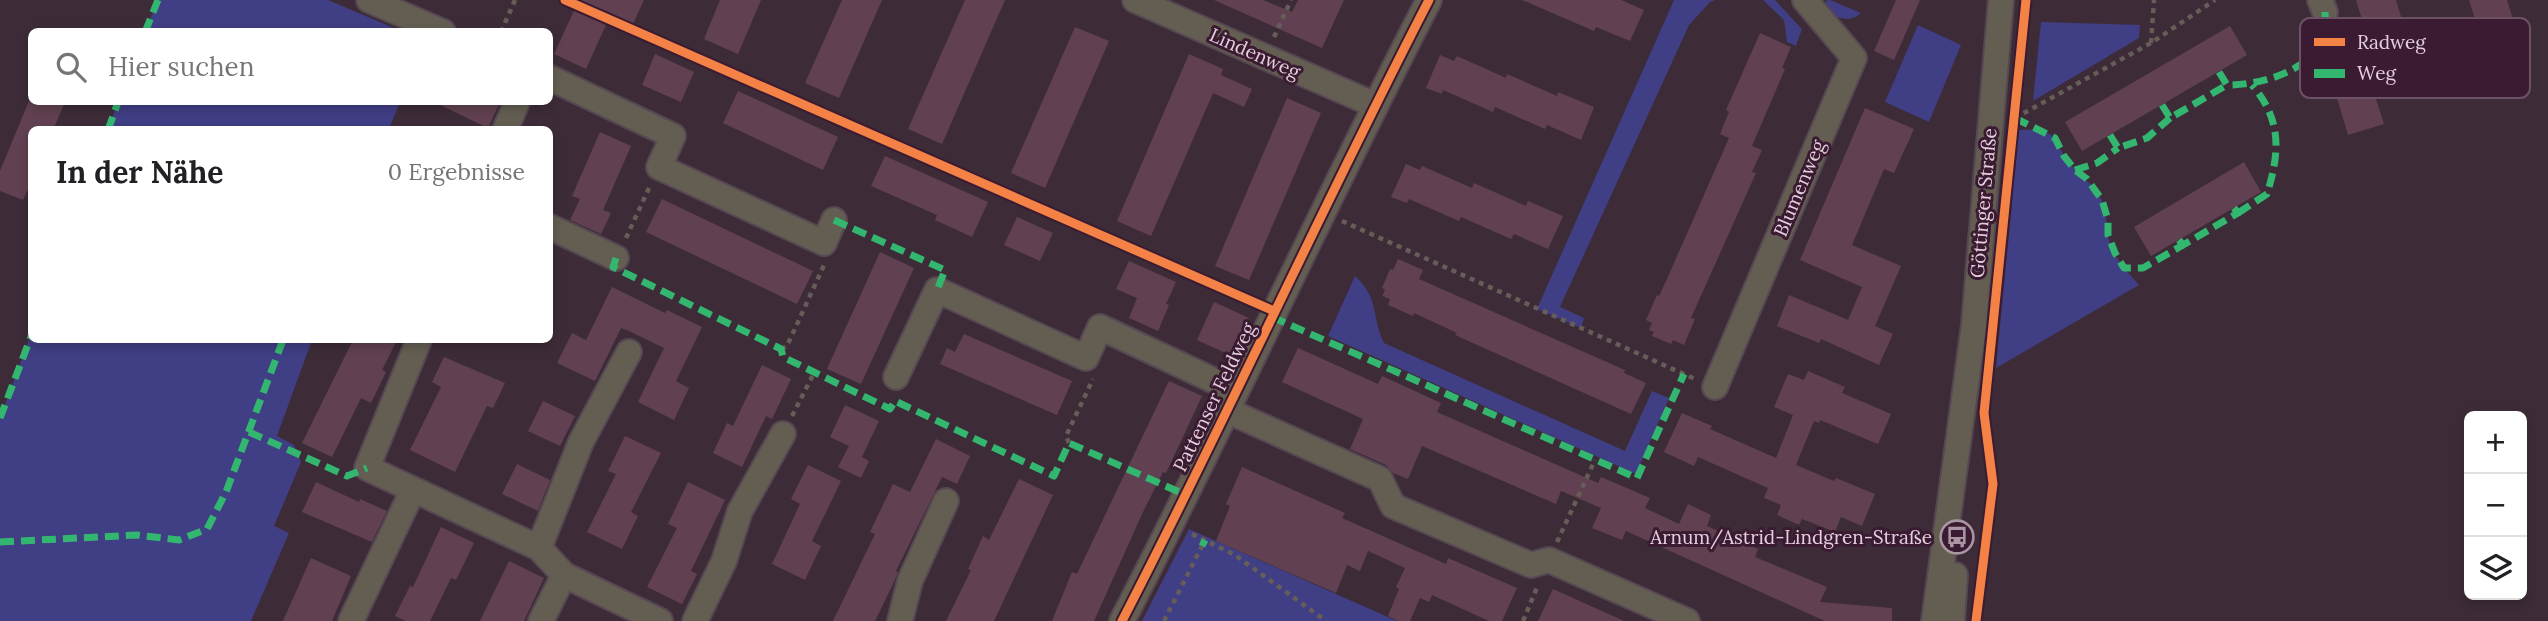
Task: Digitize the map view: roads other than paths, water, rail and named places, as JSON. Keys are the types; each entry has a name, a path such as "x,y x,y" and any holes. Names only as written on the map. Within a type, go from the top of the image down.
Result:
{"street":[{"path":"369,0 434,28"},
{"name":"Lindenweg","path":"1135,0 1375,105"},
{"name":"Pattenser Feldweg","path":"1122,621 1429,0"},
{"name":"Blumenweg","path":"1715,387 1854,58 1805,0"},
{"name":"Göttinger Straße","path":"1934,621 1974,325 2001,0"},
{"path":"553,79 673,136 659,167 824,243 834,220"},
{"path":"507,126 516,105"},
{"path":"553,228 616,258"},
{"path":"896,377 937,290 1086,358 1100,327 1380,480 1393,506 1531,565 1549,560 1687,621"},
{"path":"418,343 367,468 539,548 564,575 660,621"},
{"path":"539,548 581,442 629,352"},
{"name":"Göttinger Straße","path":"1952,621 1964,407"},
{"path":"695,621 724,561 740,511 783,434"},
{"path":"351,621 414,490"},
{"path":"900,621 911,582 946,501"},
{"path":"541,621 564,575"}],"place":[{"name":"Arnum/Astrid-Lindgren-Straße","path":"1957,537"}]}
